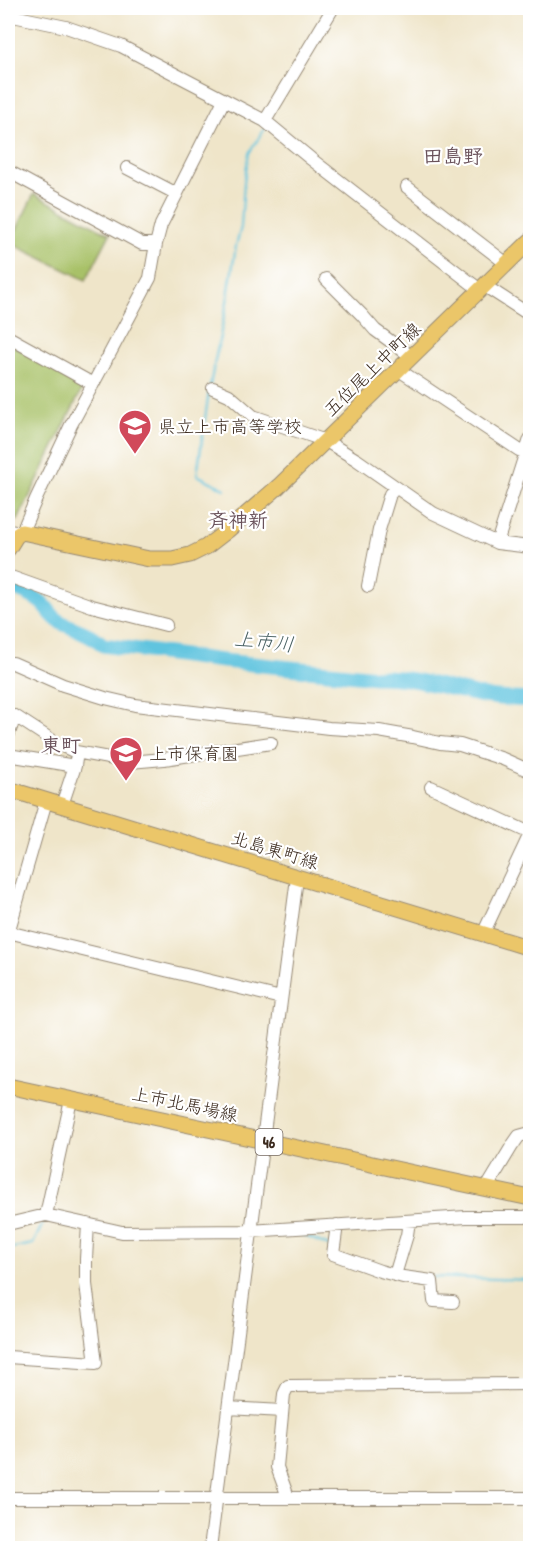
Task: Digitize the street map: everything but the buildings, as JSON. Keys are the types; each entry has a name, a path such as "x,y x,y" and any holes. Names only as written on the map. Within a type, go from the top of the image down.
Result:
{"main road":[{"name":"五位尾上中町線","path":"15,533 149,559 172,559 190,555 206,547 279,486 531,241"},
{"path":"8,549 15,533"},
{"name":"北島東町線","path":"8,789 531,948"},
{"name":"上市北馬場線","path":"8,1086 531,1198"}],"street":[{"path":"265,121 333,8"},
{"path":"8,15 66,27 121,46 265,121 311,159 483,288 531,315"},
{"path":"15,533 36,499 70,425 150,278 161,225 224,100"},
{"path":"127,168 177,194"},
{"path":"8,171 142,244 156,244"},
{"path":"407,187 507,264"},
{"path":"326,279 375,330 412,357"},
{"path":"8,337 93,384"},
{"path":"399,370 526,453"},
{"path":"213,388 229,395 253,416 326,441 433,513 497,543 531,547"},
{"path":"497,543 531,439"},
{"path":"368,586 379,530 390,494 396,487"},
{"path":"8,576 92,606 166,625"},
{"path":"8,663 13,663 63,685 135,705 329,728 379,731 460,746 503,759 531,771"},
{"path":"8,736 11,713 58,744 76,752 130,762 271,743"},
{"path":"62,805 75,766 76,752"},
{"path":"8,755 75,766"},
{"path":"431,787 531,834 483,934"},
{"path":"46,801 8,932 281,998"},
{"path":"210,1548 297,878"},
{"path":"46,1215 71,1100"},
{"path":"486,1189 519,1136 531,1133"},
{"path":"8,1224 46,1215 122,1232 250,1231 531,1215"},
{"path":"395,1275 409,1221"},
{"path":"8,1357 96,1364 86,1284 88,1224"},
{"path":"337,1226 333,1254 380,1271 432,1281 434,1301 453,1302"},
{"path":"288,1497 276,1467 284,1394 288,1386 531,1384"},
{"path":"228,1408 282,1411"},
{"path":"8,1498 531,1498"}],"green space":[{"path":"34,194 110,234 86,280 10,243"},
{"path":"8,343 85,383 18,520 8,524"}],"waterway":[{"path":"210,385 241,227 244,182 249,153 266,127"},
{"path":"209,391 197,475 225,489"},
{"name":"上市川","path":"8,586 37,599 59,621 103,645 214,660 390,677 489,697 530,700"},
{"path":"8,1249 33,1244 45,1219"},
{"path":"292,1234 300,1234 329,1246"},
{"path":"434,1277 530,1280"}],"place":[{"name":"県立上市高等学校","path":"135,455"},
{"name":"上市保育園","path":"126,782"}],"district":[{"name":"田島野","path":"453,155"},
{"name":"斉神新","path":"238,519"},
{"name":"東町","path":"61,744"}]}
